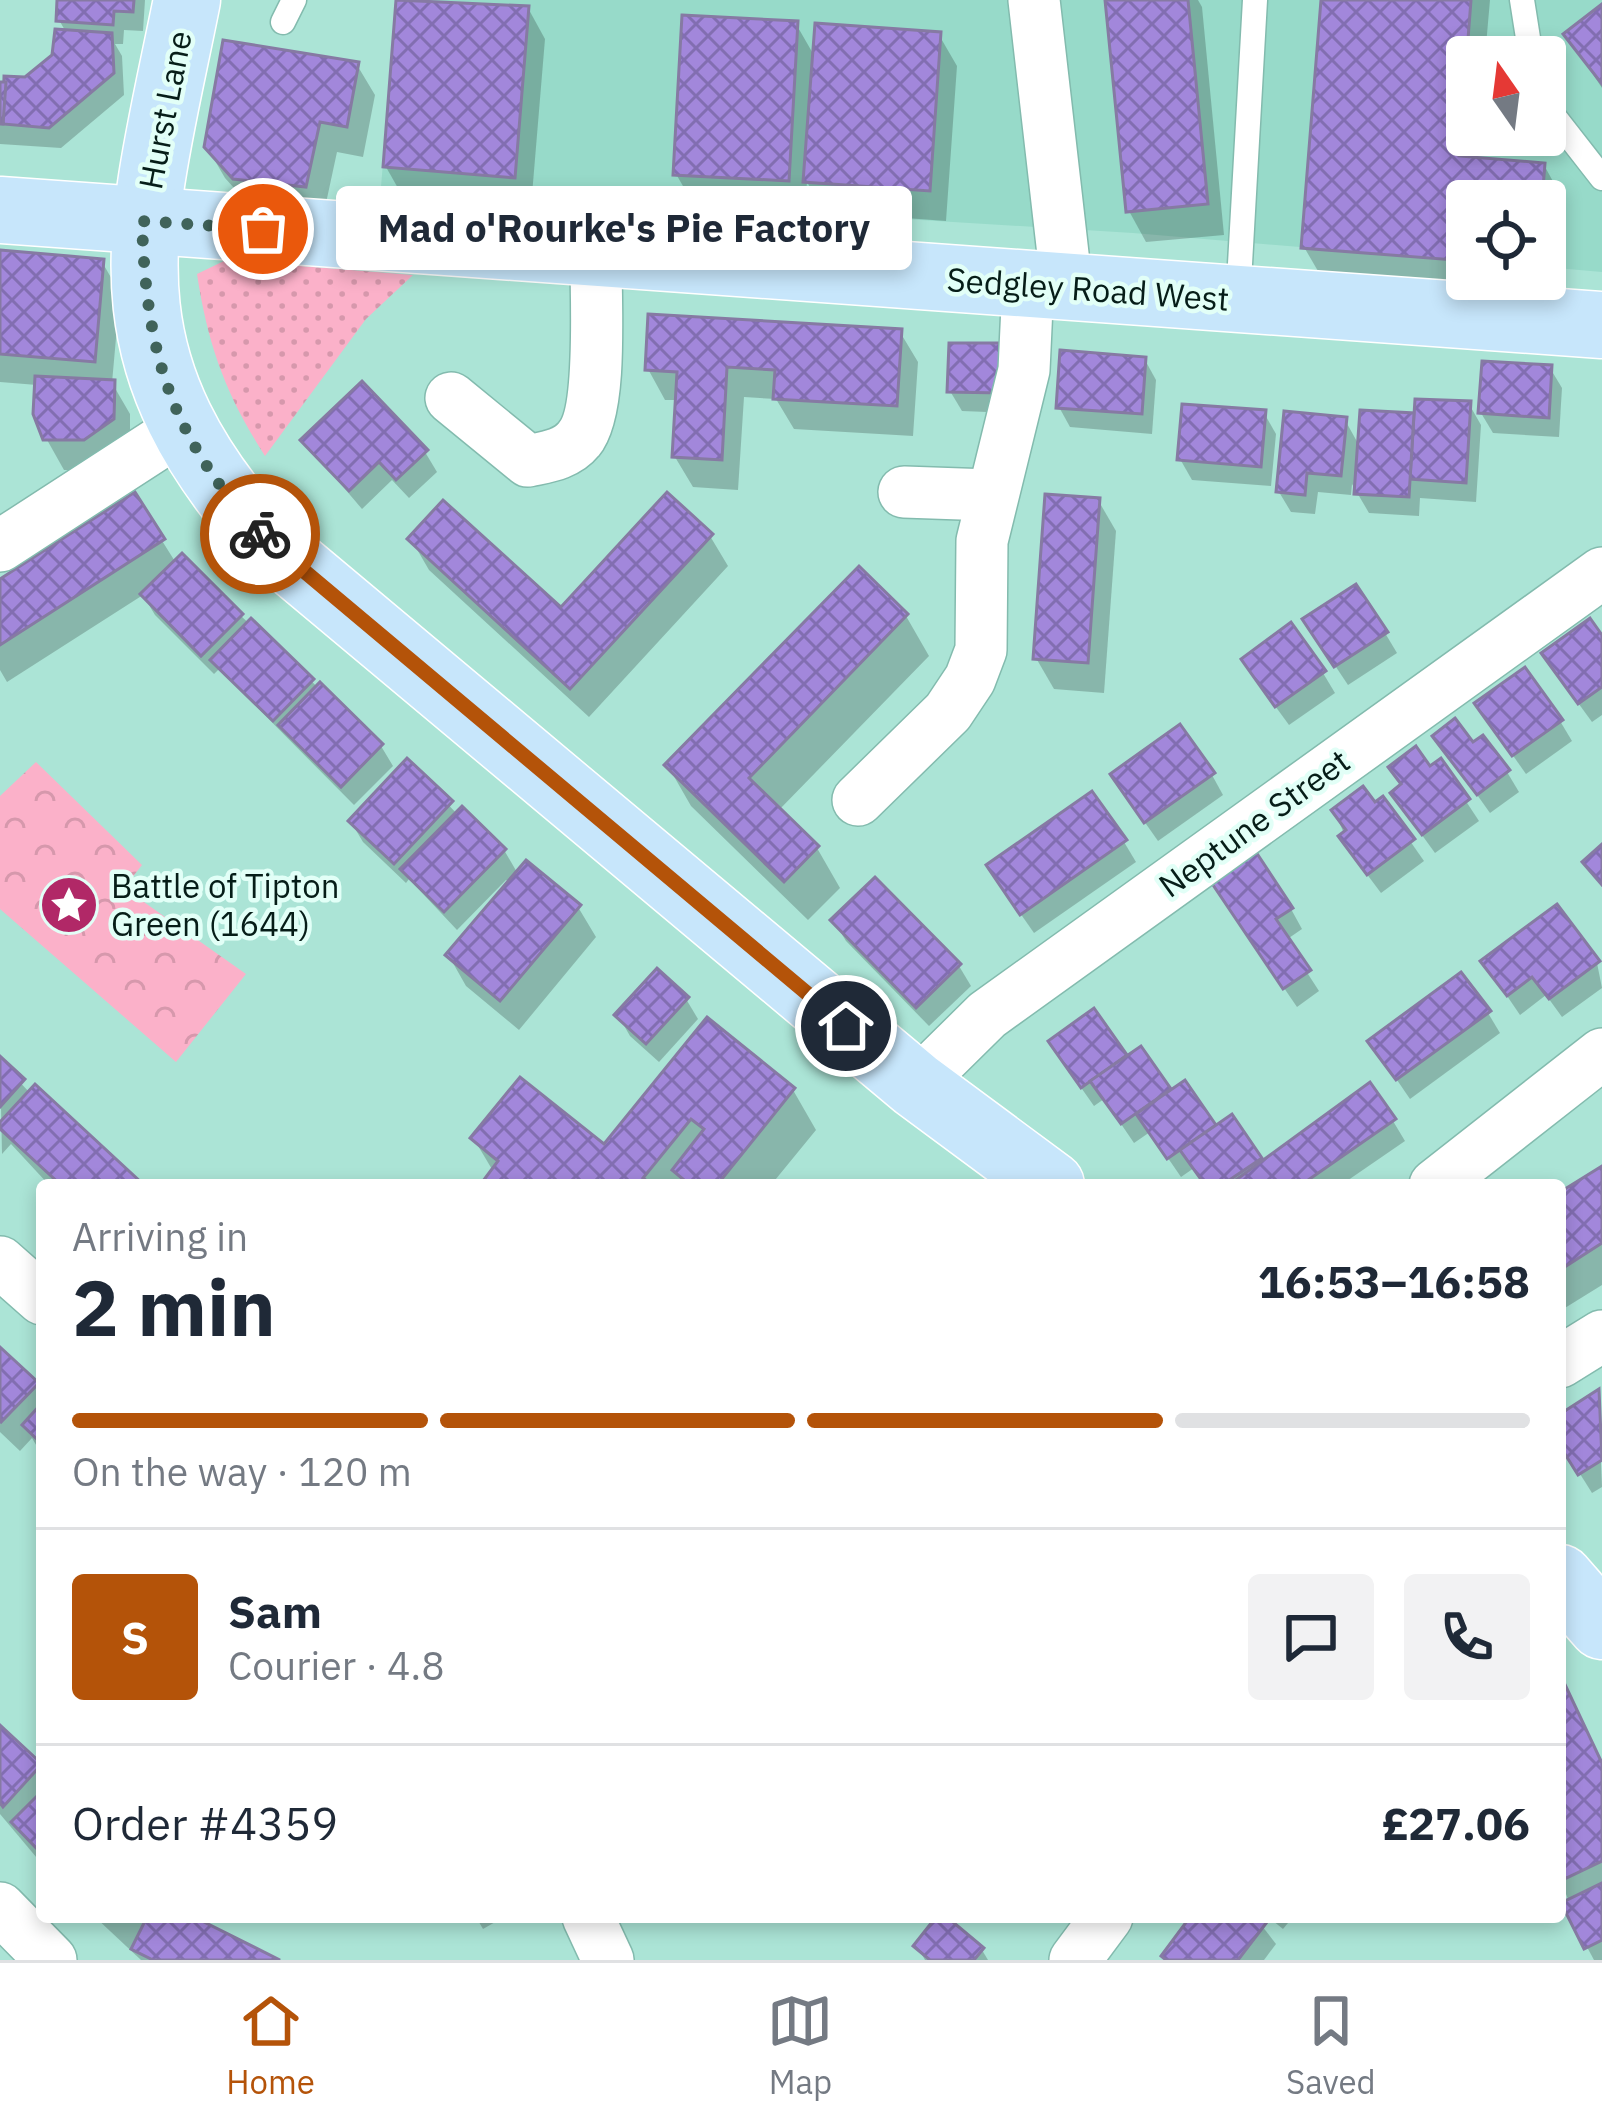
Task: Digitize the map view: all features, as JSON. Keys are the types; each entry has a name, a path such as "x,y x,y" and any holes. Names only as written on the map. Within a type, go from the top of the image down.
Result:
{"main road":[{"name":"Hurst Lane","path":"187,0 142,221 145,300 157,366 182,428 218,488 264,539 916,1085 1043,1179"},
{"name":"Sedgley Road West","path":"0,210 1602,325"},
{"path":"1566,1585 1602,1626"}],"street":[{"path":"858,800 948,712 970,679 981,650 982,541 990,495 1011,438 1047,287 1034,0"},
{"path":"451,398 528,461 556,456 580,438 592,407 596,251"},
{"path":"0,546 182,428"},
{"path":"904,492 990,495"},
{"name":"Neptune Street","path":"916,1085 987,1015 1602,573"},
{"path":"1443,1179 1602,1054"},
{"path":"0,1262 36,1294"},
{"path":"1566,1358 1602,1336"},
{"path":"0,1908 51,1960"},
{"path":"591,1923 608,1960"},
{"path":"1075,1960 1103,1923"}],"lane":[{"path":"1238,301 1256,0"},
{"path":"1522,0 1528,36"},
{"path":"1566,132 1602,178"}],"shaded area":[{"path":"396,0 1602,0 1602,272 1566,269 1566,180 1446,180 1446,259 1133,233 381,187"}],"green space":[{"path":"226,260 413,275 366,319 265,456 220,369 201,300 197,274"},
{"path":"36,762 142,865 124,888 246,974 176,1062 0,909 0,796"}],"building":[{"path":"57,0 134,0 133,12 114,11 113,25 56,21"},
{"path":"396,0 529,6 515,178 383,167"},
{"path":"1105,0 1188,0 1208,204 1126,212"},
{"path":"1321,0 1471,0 1468,36 1446,36 1446,156 1545,163 1544,180 1446,180 1446,259 1301,248"},
{"path":"1602,4 1602,84 1566,36 1563,34"},
{"path":"682,15 798,21 789,181 673,175"},
{"path":"815,23 941,32 930,191 803,182"},
{"path":"55,29 112,33 114,73 49,128 3,124 4,76 25,77 52,55"},
{"path":"223,40 359,62 347,127 320,122 306,187 233,179 204,147"},
{"path":"0,82 6,82 3,124 0,124"},
{"path":"0,250 104,259 95,362 0,354"},
{"path":"648,314 902,329 897,406 773,399 775,370 727,367 722,460 672,457 677,372 645,370"},
{"path":"949,343 1004,343 1002,393 947,392"},
{"path":"1060,350 1146,357 1142,414 1056,408"},
{"path":"1482,361 1552,365 1549,418 1478,413"},
{"path":"35,376 115,380 114,419 84,440 43,440 33,414"},
{"path":"362,381 428,450 396,480 379,462 349,491 300,440"},
{"path":"1415,399 1471,401 1466,483 1410,479"},
{"path":"1182,404 1266,410 1261,467 1177,460"},
{"path":"1360,410 1414,413 1409,497 1354,494"},
{"path":"1284,411 1347,417 1341,476 1307,473 1305,495 1276,492"},
{"path":"135,492 165,539 0,645 0,579"},
{"path":"667,492 713,534 570,689 407,539 443,500 561,607"},
{"path":"1045,494 1100,498 1088,663 1033,659"},
{"path":"182,553 243,614 201,656 140,594"},
{"path":"859,566 908,614 749,778 819,846 784,882 664,765"},
{"path":"1356,584 1388,632 1334,667 1302,619"},
{"path":"251,618 314,679 273,721 210,660"},
{"path":"1590,618 1602,635 1602,687 1578,704 1541,653"},
{"path":"1291,622 1326,671 1275,707 1241,659"},
{"path":"1525,667 1563,720 1512,756 1474,703"},
{"path":"320,682 383,744 341,787 278,725"},
{"path":"1455,718 1473,742 1483,735 1510,770 1477,795 1432,736"},
{"path":"1180,724 1215,773 1144,823 1110,774"},
{"path":"1416,746 1430,766 1441,758 1470,799 1422,835 1390,793 1401,784 1388,767"},
{"path":"407,758 453,801 394,864 348,821"},
{"path":"1363,786 1375,802 1383,796 1415,839 1367,875 1338,836 1346,830 1331,810"},
{"path":"1092,791 1127,840 1020,915 986,865"},
{"path":"462,806 506,849 444,912 400,869"},
{"path":"1602,844 1602,885 1582,862"},
{"path":"1256,852 1293,908 1276,919 1311,970 1283,989 1211,882"},
{"path":"526,860 581,905 500,1001 445,955"},
{"path":"875,877 961,964 916,1008 830,920"},
{"path":"1557,904 1600,961 1549,999 1532,977 1507,996 1480,961"},
{"path":"657,968 689,997 646,1044 614,1015"},
{"path":"1461,972 1491,1011 1396,1080 1367,1041"},
{"path":"1094,1008 1127,1055 1081,1088 1048,1041"},
{"path":"707,1017 795,1088 722,1179 683,1179 672,1170 704,1129 691,1119 644,1179 484,1179 498,1161 470,1138 520,1077 604,1144"},
{"path":"1141,1046 1171,1089 1121,1124 1090,1081"},
{"path":"0,1056 25,1079 0,1107"},
{"path":"1185,1080 1216,1125 1167,1159 1136,1114"},
{"path":"1370,1082 1396,1119 1310,1179 1237,1179"},
{"path":"35,1084 138,1179 54,1179 0,1129 0,1122"},
{"path":"1232,1114 1262,1158 1231,1179 1201,1179 1180,1150"},
{"path":"1602,1166 1602,1243 1566,1266 1566,1188"},
{"path":"0,1347 36,1380 36,1386 0,1421"},
{"path":"1599,1389 1602,1460 1578,1475 1566,1456 1566,1410"},
{"path":"36,1410 36,1438 22,1425"},
{"path":"1566,1687 1602,1763 1602,1861 1566,1878"},
{"path":"0,1725 36,1758 36,1771 3,1807"},
{"path":"36,1797 36,1848 11,1822"},
{"path":"1602,1883 1602,1940 1584,1949 1566,1913 1566,1901"},
{"path":"144,1923 206,1923 280,1960 153,1960 131,1949"},
{"path":"931,1923 954,1923 984,1948 974,1960 930,1960 913,1946"},
{"path":"1186,1923 1266,1923 1238,1960 1166,1960 1161,1956"}],"way so far":[{"path":"260,534 218,488 182,428 157,366 145,300 142,221 263,229"}],"place":[{"name":"Mad o'Rourke's Pie Factory","path":"263,229"},
{"name":"Battle of Tipton Green (1644)","path":"69,905"}],"route":[{"path":"260,534 846,1026"}]}
